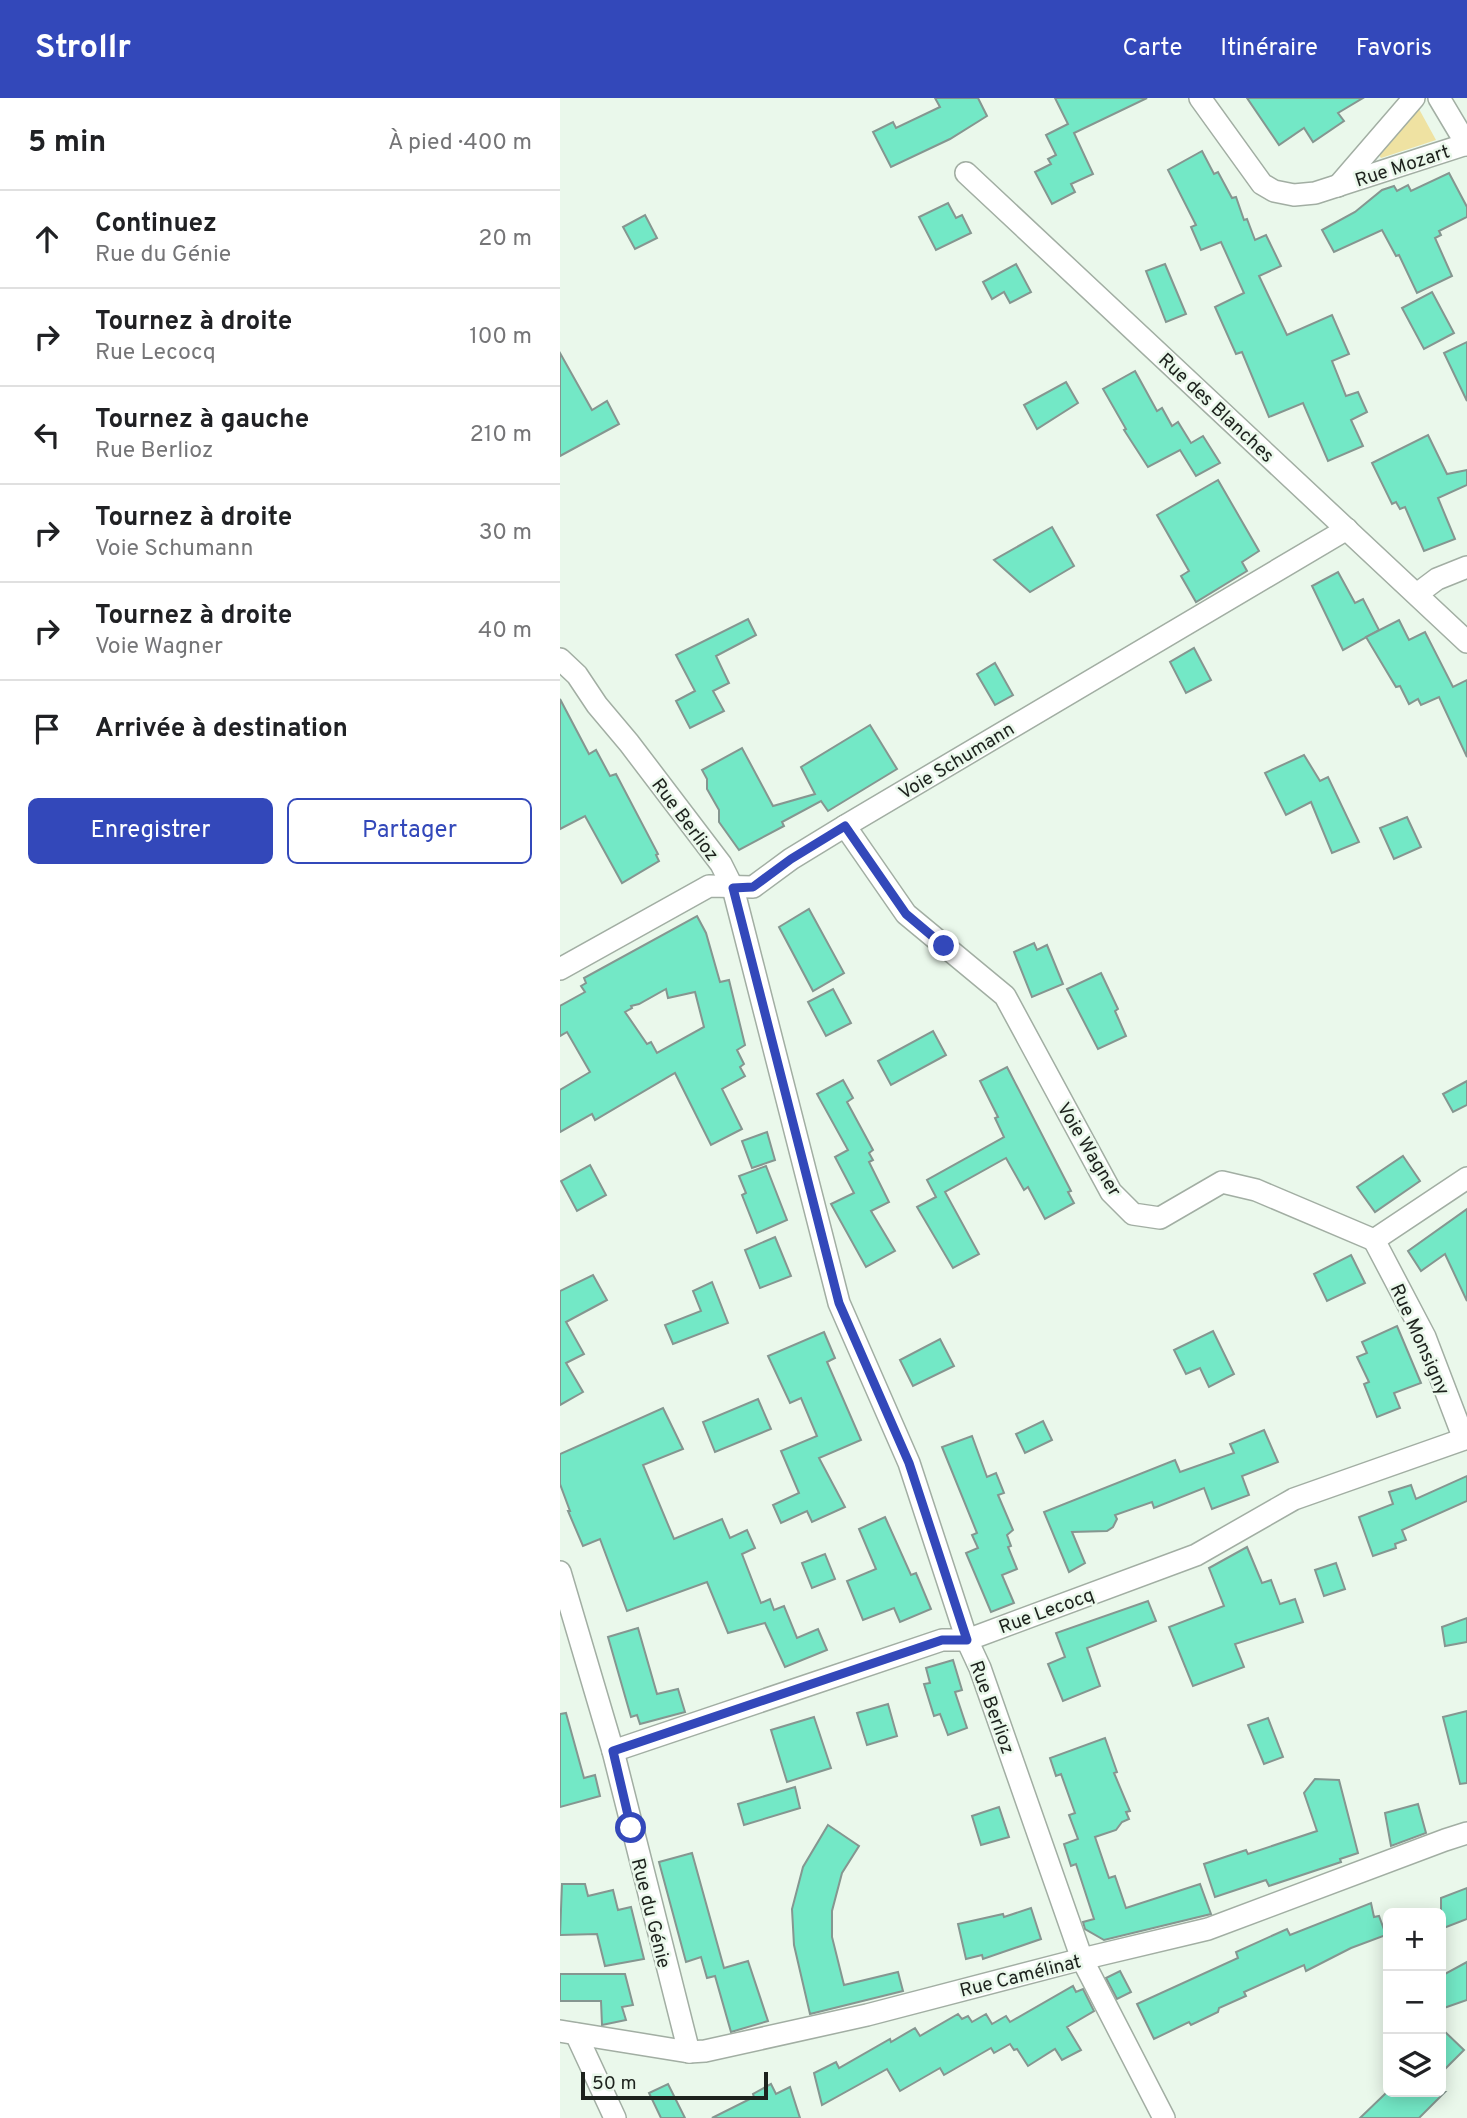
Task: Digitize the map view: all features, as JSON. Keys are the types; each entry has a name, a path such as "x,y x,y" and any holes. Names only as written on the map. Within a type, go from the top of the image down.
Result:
{"street":[{"name":"Rue Mozart","path":"1200,98 1262,184 1274,191 1294,195 1315,193 1467,144"},
{"name":"Rue Mozart","path":"1338,186 1415,98"},
{"path":"1439,98 1467,144"},
{"name":"Rue des Blanches","path":"966,173 1467,642"},
{"name":"Voie Schumann","path":"562,973 709,886 753,887 791,859 845,826 1347,529"},
{"path":"1417,594 1437,579 1467,568"},
{"name":"Rue Berlioz","path":"560,659 577,675 597,705 722,864 733,888 839,1303 909,1463 967,1640 1082,1959 1164,2118"},
{"name":"Voie Wagner","path":"845,826 906,914 1004,996 1111,1192 1133,1214 1160,1218 1222,1182 1256,1190 1374,1240"},
{"path":"1374,1240 1467,1178"},
{"name":"Rue Monsigny","path":"1374,1240 1425,1338 1465,1438"},
{"name":"Rue Lecocq","path":"613,1751 942,1640 967,1640 1196,1555 1294,1499 1465,1438"},
{"name":"Rue du Génie","path":"560,1572 613,1751 674,2003 689,2052"},
{"name":"Rue Camélinat","path":"568,2033 689,2052 705,2051 867,2015 1232,1922 1467,1833"},
{"path":"568,2033 615,2118"}],"shaded area":[{"path":"1419,109 1436,140 1381,158 1377,152"}],"building":[{"path":"935,98 978,98 987,116 950,139 891,167 873,132 893,122 896,128 940,107"},
{"path":"1055,98 1147,98 1074,133 1093,174 1071,184 1075,192 1052,204 1035,172 1051,164 1048,159 1056,155 1046,135 1068,124"},
{"path":"1247,98 1363,98 1338,113 1344,121 1313,142 1304,128 1279,145"},
{"path":"1202,151 1214,174 1218,172 1232,198 1236,197 1255,240 1266,235 1281,266 1259,276 1287,335 1332,315 1349,354 1332,361 1346,396 1358,392 1367,412 1351,420 1363,446 1328,461 1303,403 1269,417 1242,352 1236,354 1215,307 1244,293 1221,242 1201,250 1191,227 1196,225 1168,170"},
{"path":"1449,173 1467,207 1467,217 1439,231 1441,235 1435,238 1452,276 1417,293 1399,255 1396,256 1382,230 1334,252 1322,230 1355,212 1382,190 1394,186 1397,191 1408,185 1411,191"},
{"path":"948,203 956,218 962,215 971,233 936,250 919,217"},
{"path":"645,215 657,238 635,249 623,227"},
{"path":"1016,264 1031,292 1010,303 1004,292 992,299 983,282"},
{"path":"1165,264 1186,314 1166,322 1146,271"},
{"path":"1432,292 1454,333 1424,349 1402,308"},
{"path":"1467,342 1467,401 1444,353"},
{"path":"560,353 592,410 607,401 619,424 560,456"},
{"path":"1135,371 1157,411 1162,408 1172,426 1178,422 1191,443 1203,436 1220,463 1196,476 1180,450 1148,467 1124,430 1126,429 1103,389"},
{"path":"1066,382 1078,403 1037,429 1024,405"},
{"path":"1428,435 1447,474 1467,470 1467,485 1438,498 1455,539 1424,551 1405,507 1400,509 1396,502 1392,504 1372,463"},
{"path":"1218,480 1259,551 1242,562 1247,571 1196,602 1181,576 1189,571 1157,515"},
{"path":"1052,527 1074,566 1030,592 994,560"},
{"path":"1338,572 1355,603 1363,599 1379,630 1343,650 1312,586"},
{"path":"748,619 756,635 716,656 729,683 713,691 724,711 690,728 676,701 695,691 676,655"},
{"path":"1399,620 1409,640 1425,632 1453,687 1467,680 1467,757 1439,697 1421,705 1418,699 1409,704 1400,686 1396,687 1366,637"},
{"path":"1194,648 1211,680 1186,693 1170,662"},
{"path":"995,663 1013,695 995,705 977,674"},
{"path":"560,699 589,754 596,750 610,776 616,774 658,854 656,855 659,861 622,883 585,816 560,829"},
{"path":"870,725 897,769 828,811 821,801 782,822 784,826 739,850 719,822 719,810 707,789 707,779 702,770 742,748 773,806 815,794 801,767"},
{"path":"1304,755 1320,781 1328,777 1359,842 1332,853 1311,802 1286,815 1265,773"},
{"path":"1407,817 1421,847 1394,859 1380,828"},
{"path":"809,909 844,973 813,991 779,927"},
{"path":"697,916 706,933 720,982 729,980 745,1045 737,1050 744,1064 740,1067 745,1076 722,1089 742,1129 711,1145 675,1073 595,1120 592,1114 560,1132 560,1090 590,1072 567,1032 560,1036 560,1006 585,992 581,986 586,983 584,978","holes":["666,989 668,998 695,992 704,1027 657,1053 651,1042 647,1044 625,1012 632,1008 631,1006"]},
{"path":"1034,943 1037,950 1047,945 1063,984 1032,997 1014,952"},
{"path":"1101,973 1118,1009 1115,1011 1126,1036 1098,1049 1067,989"},
{"path":"833,989 851,1023 826,1036 808,1002"},
{"path":"933,1031 946,1055 891,1085 878,1061"},
{"path":"1007,1067 1071,1191 1068,1192 1074,1203 1045,1219 1028,1187 1024,1190 1006,1158 945,1192 979,1254 953,1268 917,1207 936,1197 927,1180 1004,1137 995,1118 998,1117 980,1081"},
{"path":"843,1080 853,1098 847,1102 873,1150 869,1153 873,1160 869,1162 889,1202 871,1211 895,1251 866,1267 831,1204 854,1193 835,1157 848,1150 817,1094"},
{"path":"1467,1081 1467,1105 1453,1112 1443,1094"},
{"path":"767,1132 775,1160 752,1168 742,1141"},
{"path":"1403,1156 1420,1181 1375,1212 1357,1187"},
{"path":"590,1165 606,1195 577,1211 561,1181"},
{"path":"766,1166 787,1220 757,1233 742,1195 746,1193 739,1176"},
{"path":"1467,1209 1467,1301 1445,1254 1421,1271 1408,1251"},
{"path":"775,1237 791,1276 760,1288 745,1250"},
{"path":"1351,1255 1365,1283 1327,1301 1314,1274"},
{"path":"593,1275 607,1300 566,1322 584,1354 566,1363 583,1392 560,1405 560,1291"},
{"path":"712,1282 728,1323 673,1344 665,1325 701,1311 693,1291"},
{"path":"1397,1326 1421,1383 1394,1393 1400,1408 1377,1417 1364,1384 1369,1382 1357,1357 1367,1353 1362,1342"},
{"path":"1213,1331 1234,1374 1209,1387 1200,1368 1186,1374 1174,1350"},
{"path":"824,1332 835,1358 827,1362 861,1440 819,1458 845,1507 812,1522 807,1511 781,1523 773,1505 799,1493 781,1451 817,1436 801,1398 790,1403 768,1356"},
{"path":"940,1339 954,1366 913,1386 900,1360"},
{"path":"758,1399 771,1429 715,1452 703,1422"},
{"path":"663,1408 683,1449 643,1465 674,1539 722,1519 730,1538 747,1530 755,1548 742,1554 761,1603 770,1599 774,1610 784,1606 797,1638 818,1629 827,1650 785,1667 765,1623 728,1633 707,1582 627,1611 600,1539 583,1546 568,1511 560,1484 560,1454"},
{"path":"1043,1421 1052,1440 1025,1453 1016,1434"},
{"path":"1264,1430 1278,1462 1242,1476 1249,1495 1212,1509 1204,1488 1154,1508 1152,1502 1115,1515 1117,1519 1113,1527 1107,1531 1072,1532 1085,1563 1069,1572 1044,1512 1175,1460 1180,1472 1234,1453 1230,1444"},
{"path":"972,1436 987,1477 996,1473 1004,1493 998,1495 1013,1530 1007,1535 1011,1546 1008,1547 1017,1569 1002,1575 1014,1603 991,1612 966,1553 978,1548 972,1535 977,1533 942,1447"},
{"path":"1467,1476 1467,1501 1402,1530 1406,1540 1395,1544 1396,1548 1373,1556 1359,1517 1393,1504 1389,1492 1411,1485 1416,1499"},
{"path":"885,1517 911,1575 916,1573 931,1609 900,1622 894,1608 863,1620 847,1581 876,1569 859,1529"},
{"path":"1247,1547 1262,1583 1271,1580 1280,1604 1295,1599 1303,1622 1235,1644 1244,1667 1193,1686 1169,1627 1224,1606 1209,1568"},
{"path":"825,1554 835,1579 812,1588 802,1563"},
{"path":"1336,1563 1345,1589 1324,1596 1315,1570"},
{"path":"1148,1601 1156,1621 1087,1648 1100,1686 1063,1701 1048,1664 1065,1657 1056,1633"},
{"path":"1467,1618 1467,1642 1445,1646 1442,1627"},
{"path":"638,1628 657,1694 678,1689 685,1712 640,1724 637,1715 631,1717 608,1637"},
{"path":"953,1660 962,1690 955,1692 967,1728 948,1735 940,1714 934,1716 924,1684 930,1683 926,1668"},
{"path":"888,1704 897,1736 867,1745 857,1713"},
{"path":"1467,1711 1467,1783 1460,1784 1443,1717"},
{"path":"566,1713 584,1778 595,1775 600,1796 560,1807 560,1714"},
{"path":"814,1717 831,1768 787,1782 771,1730"},
{"path":"1268,1718 1283,1757 1264,1764 1248,1725"},
{"path":"1105,1738 1117,1772 1114,1773 1130,1811 1126,1812 1129,1819 1122,1822 1116,1830 1095,1837 1109,1878 1115,1876 1126,1908 1200,1884 1211,1914 1104,1940 1085,1929 1083,1922 1094,1919 1076,1864 1071,1866 1064,1844 1078,1839 1069,1815 1075,1813 1061,1774 1056,1776 1050,1758"},
{"path":"1315,1779 1339,1780 1358,1853 1340,1859 1341,1862 1269,1886 1266,1880 1215,1897 1204,1864 1246,1850 1248,1854 1317,1831 1304,1793"},
{"path":"795,1787 800,1808 744,1825 738,1804"},
{"path":"1418,1804 1426,1833 1391,1846 1385,1813"},
{"path":"999,1807 1009,1837 981,1845 972,1816"},
{"path":"828,1825 859,1846 842,1873 832,1911 832,1937 844,1985 898,1972 903,1991 810,2014 794,1945 792,1909 803,1867"},
{"path":"692,1853 724,1968 748,1961 768,2021 731,2032 715,1976 707,1978 701,1957 686,1962 659,1862"},
{"path":"562,1884 585,1884 588,1896 613,1890 618,1910 631,1907 644,1959 605,1966 597,1934 560,1935"},
{"path":"1467,1888 1467,1919 1446,1927 1446,1908 1441,1908 1441,1898"},
{"path":"1371,1903 1374,1917 1379,1916 1383,1927 1383,1936 1351,1948 1306,1971 1304,1965 1244,1992 1246,1996 1219,2008 1218,2012 1154,2039 1137,2004 1238,1958 1236,1952 1287,1929 1290,1935"},
{"path":"1031,1908 1041,1939 983,1959 982,1955 966,1959 958,1924 1003,1914 1004,1917"},
{"path":"1467,1962 1467,2000 1446,2007 1446,1973"},
{"path":"1120,1971 1131,1992 1117,1999 1106,1978"},
{"path":"560,1974 625,1974 633,2005 622,2007 626,2020 602,2025 601,2001 560,2001"},
{"path":"1073,1986 1076,1992 1083,1989 1094,2011 1067,2027 1081,2050 1062,2060 1055,2049 1028,2066 1017,2049 1014,2050 1010,2044 994,2053 991,2048 944,2075 940,2068 900,2091 887,2069 822,2105 814,2073 836,2062 839,2068 890,2039 891,2042 915,2028 920,2036 958,2014 962,2019 968,2016 972,2022 986,2014 992,2024 1006,2016 1010,2022"},
{"path":"1446,2033 1464,2050 1446,2068"},
{"path":"668,2084 685,2118 661,2118 649,2093"},
{"path":"771,2084 776,2094 790,2087 800,2118 712,2118 754,2097 753,2094"},
{"path":"1383,2096 1440,2097 1419,2118 1360,2118"}],"route":[{"path":"631,1828 613,1751 942,1640 967,1640 909,1463 839,1303 733,888 753,887 791,859 845,826 906,914 944,946"}]}
